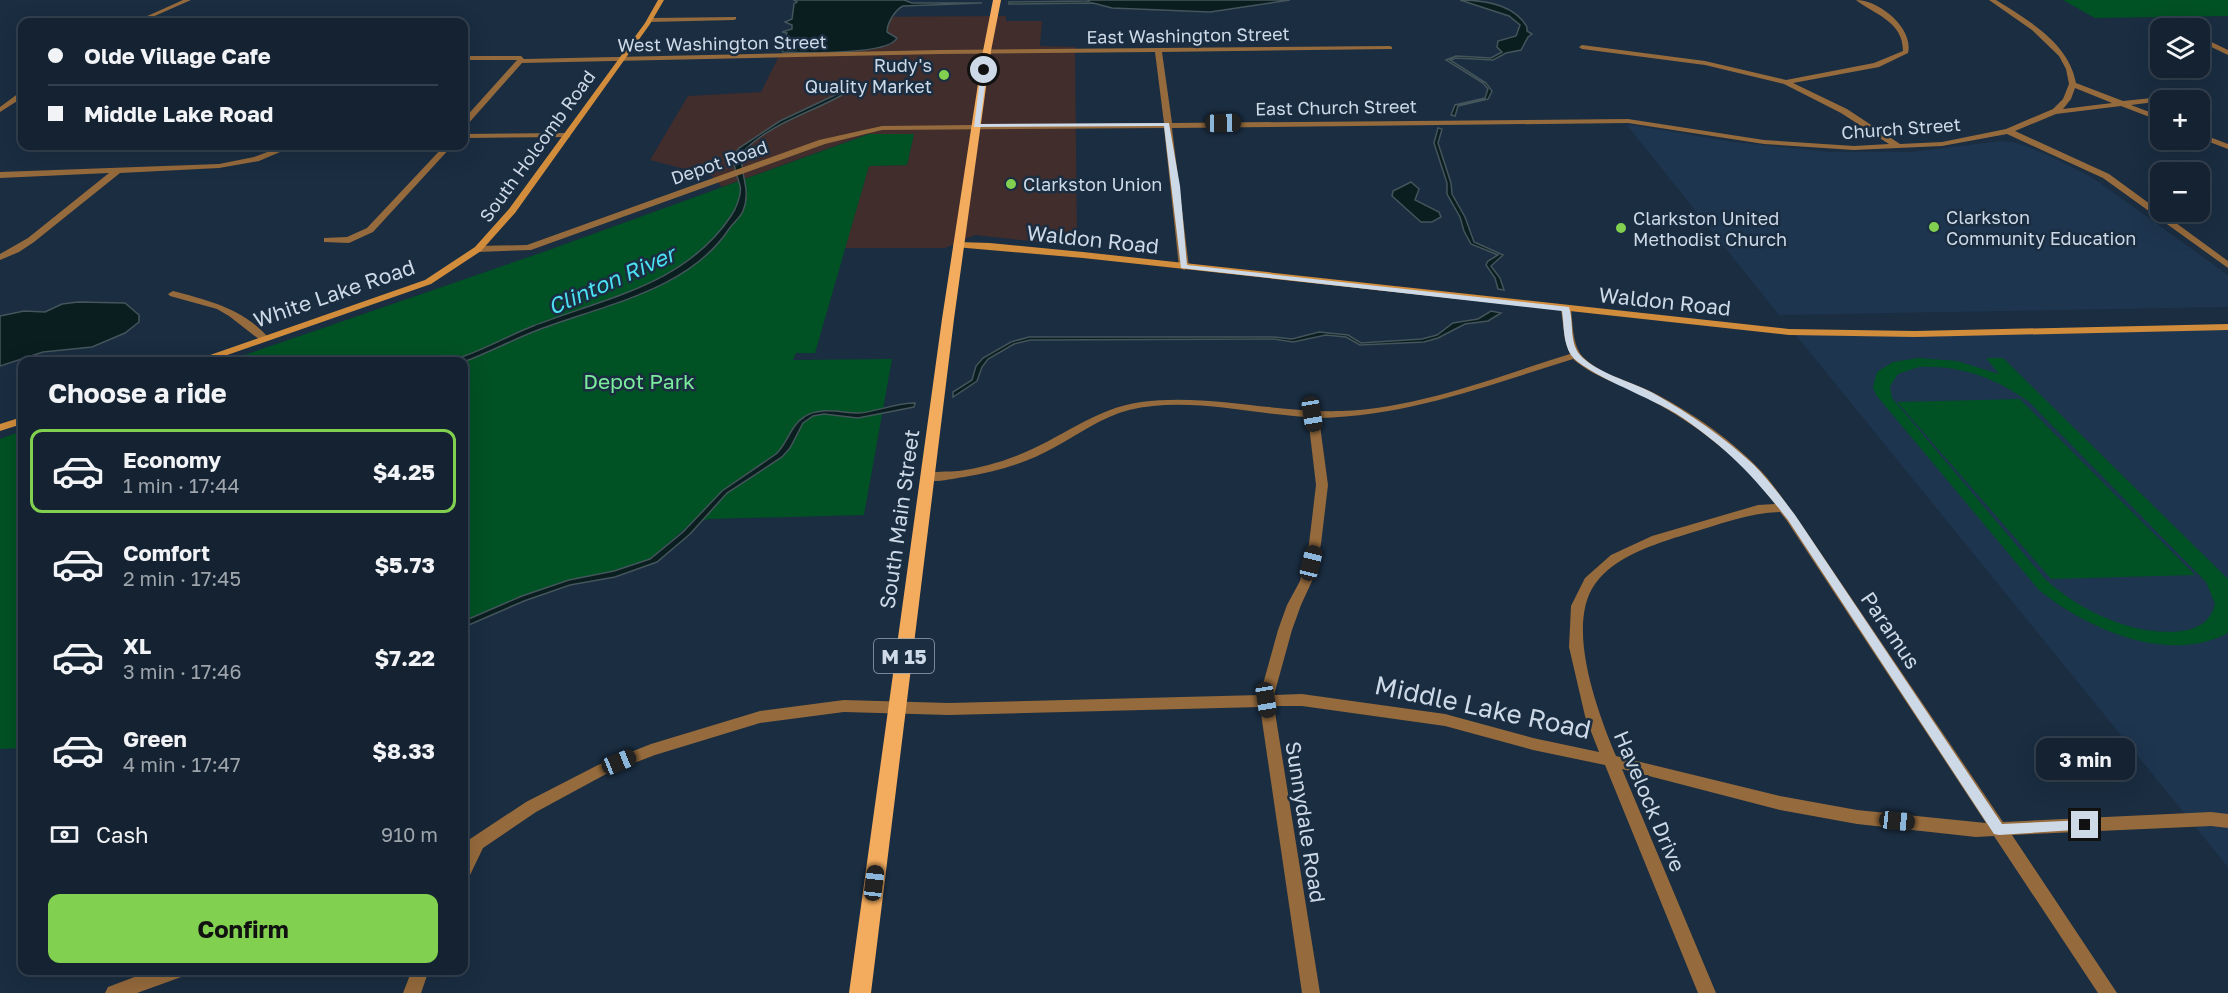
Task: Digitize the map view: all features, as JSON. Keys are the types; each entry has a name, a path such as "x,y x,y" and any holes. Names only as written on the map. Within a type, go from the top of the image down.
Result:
{"main road":[{"name":"M 15","path":"987,51 997,0"},
{"name":"South Main Street","path":"860,993 958,245 987,51"}],"street":[{"path":"166,0 180,3"},
{"path":"146,18 188,0"},
{"name":"South Holcomb Road","path":"478,249 512,211 650,20 661,0"},
{"path":"1786,82 1876,65 1906,52 1905,34 1898,25 1859,0"},
{"path":"1992,0 2022,19 2064,58 2073,75 2071,93 2054,112"},
{"path":"650,20 734,18"},
{"path":"2210,42 2228,42"},
{"path":"2210,43 2228,53"},
{"path":"1582,47 1704,63 1786,82 1844,111 1898,146"},
{"name":"East Washington Street","path":"987,51 1390,48"},
{"path":"1158,50 1184,267"},
{"name":"West Washington Street","path":"468,58 521,58 520,61 620,60 987,51"},
{"path":"468,119 520,61"},
{"path":"2072,84 2150,115"},
{"path":"0,110 18,99"},
{"name":"Church Street","path":"1623,121 1788,144 1898,146 1942,144 2008,131 2054,112 2150,101"},
{"name":"East Church Street","path":"976,126 1623,121"},
{"name":"Depot Road","path":"478,249 528,248 841,136 882,128 976,126"},
{"path":"2008,131 2106,176 2228,265"},
{"path":"468,136 567,135"},
{"path":"2210,140 2228,147"},
{"path":"0,175 236,163 256,159 280,150"},
{"path":"327,240 349,240 370,230 444,150"},
{"path":"0,257 31,240 118,170"},
{"name":"Waldon Road","path":"958,245 990,246 1790,332 1856,334 2228,327"},
{"name":"White Lake Road","path":"209,357 429,282 478,249"},
{"path":"173,294 220,307 264,338"},
{"path":"927,477 969,473 1010,462 1048,446 1090,421 1118,409 1141,405 1198,403 1312,414 1344,414 1420,402 1463,392 1576,355 1570,344 1566,309"},
{"name":"Paramus","path":"1576,355 1587,365 1647,393 1708,432 1751,468 1784,508 2108,993"},
{"name":"Sunnydale Road","path":"1311,993 1266,700 1285,630 1306,581 1315,544 1322,485 1312,414"},
{"path":"0,428 18,421"},
{"name":"Havelock Drive","path":"1707,993 1592,716 1576,648 1578,606 1590,581 1615,558 1656,539 1758,509 1784,508"},
{"name":"Middle Lake Road","path":"470,847 531,807 603,769 651,750 760,717 844,706 949,709 1302,700 1402,712 1445,720 1533,744 1609,760 1780,803 1857,817 1976,831 2211,819 2228,821"},
{"path":"114,993 164,975"},
{"path":"412,993 419,975"}],"shaded area":[{"path":"794,0 982,3 903,6 894,14 887,28 887,32 897,38 891,44 879,48 844,52 783,52 781,46 787,33 782,32 792,29 792,25 785,22 792,19 794,4 797,2"},
{"path":"1290,0 1210,12 1112,8 1093,3 1009,4 1009,2"},
{"path":"1460,0 1488,2 1506,8 1521,19 1527,31 1532,34 1521,50 1506,53 1493,60 1456,58 1450,60 1486,83 1492,91 1488,99 1458,106 1455,116 1451,115 1455,105 1485,98 1488,89 1483,83 1446,60 1456,56 1491,58 1502,52 1497,47 1498,41 1516,36 1520,25 1509,16"},
{"path":"1006,16 1006,21 1042,21 1040,46 1075,47 1077,246 975,235 945,248 845,248 869,166 907,165 914,134 868,134 722,187 712,176 650,160 688,96 761,92 780,54 824,53 832,33 855,17"},
{"path":"852,83 854,84 849,91 766,133 742,153 746,189 743,211 712,250 691,267 668,282 642,293 538,330 468,360 468,357 461,357 533,326 642,286 667,274 691,258 712,239 737,206 740,189 734,162 739,148 780,121 835,95"},
{"name":"Clarkston Community Education","path":"1626,124 1734,142 1830,152 1913,152 2000,141 2017,143 2046,154 2093,178 2150,219 2150,222 2154,222 2228,275 2228,307 1779,315"},
{"path":"1438,128 1442,129 1438,143 1451,183 1452,194 1465,217 1474,242 1503,255 1491,266 1500,278 1504,290 1498,289 1495,278 1486,265 1498,255 1471,244 1447,194 1447,183 1434,143"},
{"path":"1411,182 1419,189 1415,200 1439,212 1441,217 1432,222 1421,222 1392,196 1393,191"},
{"path":"125,303 139,315 139,322 125,333 92,347 18,357 18,360 0,366 0,316 24,311 45,312 62,304"},
{"path":"1491,311 1501,313 1488,321 1465,324 1438,338 1424,342 1360,345 1346,337 1326,335 1293,342 1274,339 1030,340 1014,344 988,359 977,381 953,397 953,392 972,380 976,366 983,358 1011,342 1029,337 1274,337 1292,339 1319,332 1348,335 1361,343 1422,339 1437,335 1453,323 1478,319"},
{"path":"2228,326 2228,867 1795,334"},
{"path":"915,403 914,407 858,418 824,414 813,416 803,423 790,448 782,457 727,493 690,534 657,562 615,577 570,585 524,601 468,625 468,619 522,596 569,580 614,571 650,559 683,532 722,491 776,454 795,425 804,417 824,411 859,413"}],"green space":[{"path":"2063,0 2228,0 2228,16 2095,18"},
{"name":"Depot Park","path":"869,134 914,134 907,165 869,166 815,353 796,353 793,360 892,359 864,515 709,519 689,525 650,559 614,571 569,580 522,596 468,619 468,357 239,357 546,251"},
{"path":"1918,358 1957,361 1999,374 1986,358 2003,358 2228,579 2228,633 2205,642 2180,645 2154,644 2129,638 2080,618 2039,590 1876,395 1873,387 1877,372 1893,362","holes":["1919,367 1963,371 1991,380 2029,402 2206,582 2215,604 2207,619 2198,626 2182,631 2164,632 2127,626 2075,602 2046,580 1892,398 1890,386 1898,374"]},
{"path":"2020,399 2195,575 2051,579 1897,402"},
{"path":"18,432 18,748 0,749 0,439"}],"place":[{"name":"Rudy's Quality Market","path":"944,75"},
{"name":"Clarkston Union","path":"1011,184"},
{"name":"Clarkston Community Education","path":"1934,227"},
{"name":"Clarkston United Methodist Church","path":"1621,228"}],"route":[{"path":"984,70 976,126 1167,124 1184,267 1566,309 1570,344 1576,355 1587,365 1677,410 1708,432 1751,468 1767,485 1999,830 2085,825"}],"water label":[{"name":"Clinton River","path":"611,280"}]}
